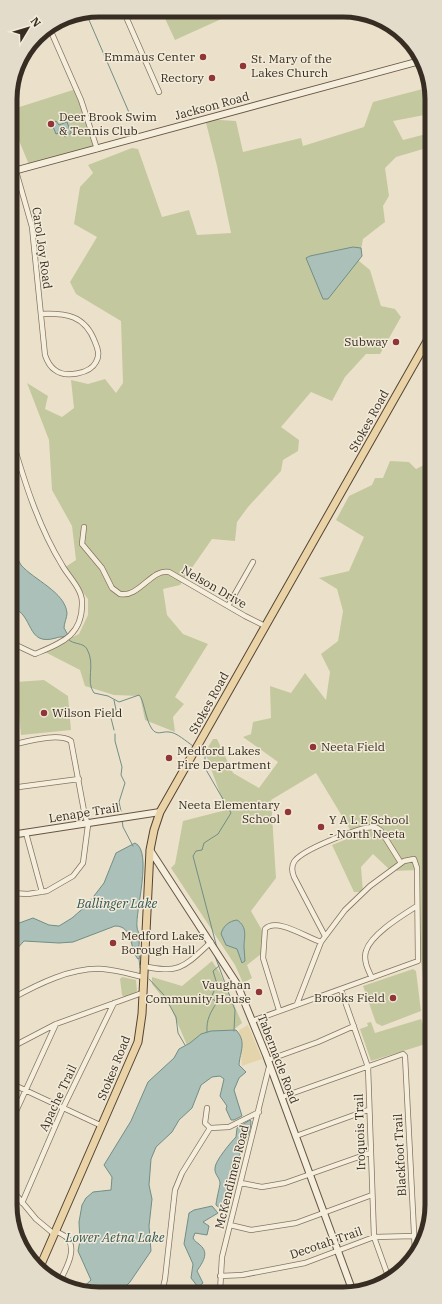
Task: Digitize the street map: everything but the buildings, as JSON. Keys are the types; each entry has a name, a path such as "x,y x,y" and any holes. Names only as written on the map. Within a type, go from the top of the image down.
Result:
{"main road":[{"name":"Stokes Road","path":"41,1263 136,1050 142,1022 143,966 150,850 154,830 160,812 425,345"}],"street":[{"path":"126,17 159,92"},
{"path":"51,32 81,100 97,149"},
{"name":"Jackson Road","path":"17,171 416,62"},
{"name":"Carol Joy Road","path":"17,184 32,227 41,314 46,361 59,373 87,371 93,367 98,356 98,349 92,334 81,322 70,316 60,314 41,314"},
{"path":"17,456 43,529 81,598 80,616 70,636 64,642 34,654 17,645"},
{"name":"Nelson Drive","path":"84,527 82,544 102,568 112,588 120,594 132,593 162,572 166,571 265,626"},
{"path":"228,606 253,562"},
{"path":"17,743 46,738 65,738 71,741 84,811 88,824 85,855 81,866 73,876 42,892 28,894 17,893"},
{"path":"17,787 79,779"},
{"name":"Lenape Trail","path":"17,834 160,812"},
{"path":"325,936 294,877 292,867 296,860 308,851 328,841 360,830 374,827 379,828 401,864"},
{"path":"26,833 42,892"},
{"name":"Tabernacle Road","path":"150,850 233,976 268,1060 269,1067 282,1097 351,1287"},
{"path":"252,1021 418,961 417,868 414,859 408,859 370,886 345,910 321,942 297,1004"},
{"path":"372,978 366,964 365,954 368,945 378,935 417,906"},
{"path":"279,1010 263,958 265,929 268,926 277,924 321,942"},
{"path":"143,966 164,969 181,967 191,961 211,942"},
{"path":"17,996 48,981 90,970 112,970 143,977"},
{"name":"Iroquois Trail","path":"341,990 368,1067 368,1110 374,1237 387,1274"},
{"path":"17,1044 56,1024 142,994"},
{"name":"Apache Trail","path":"22,1203 63,1108 114,1003"},
{"path":"17,1109 56,1024"},
{"path":"268,1060 318,1042 354,1026"},
{"name":"Blackfoot Trail","path":"368,1067 402,1054 405,1056 415,1245"},
{"name":"McKendimen Road","path":"220,1287 222,1257 269,1067"},
{"path":"282,1097 368,1067"},
{"path":"17,1086 102,1126"},
{"path":"207,1108 205,1123 210,1128 229,1127 259,1112"},
{"path":"296,1136 368,1110"},
{"path":"163,1287 176,1187 182,1173 210,1128"},
{"path":"241,1183 262,1187 285,1183 370,1153"},
{"path":"230,1224 251,1230 296,1223 372,1195"},
{"path":"17,1196 36,1219 55,1232 66,1237 71,1245 70,1256 61,1278"},
{"name":"Decotah Trail","path":"220,1276 242,1275 305,1263 374,1237 414,1236"}],"green space":[{"path":"164,17 226,17 175,40"},
{"name":"Deer Brook Swim & Tennis Club","path":"76,89 97,149 30,167 17,136 17,108"},
{"path":"424,89 425,115 393,121 403,140 425,134 425,148 396,157 385,168 389,196 383,206 385,222 363,239 359,261 370,270 381,306 395,309 401,317 380,354 366,354 345,377 332,401 311,392 281,427 299,440 298,451 283,460 281,471 248,507 237,522 235,541 212,539 180,585 163,589 167,615 183,634 208,644 175,697 184,704 173,717 175,732 145,720 140,696 114,695 85,686 80,670 43,651 79,634 88,615 88,599 64,568 76,560 72,526 52,490 49,440 27,383 48,396 45,409 62,417 74,408 71,380 88,384 105,379 116,393 123,383 121,321 76,294 70,282 97,237 74,224 80,187 93,173 88,165 132,148 138,149 162,217 189,210 197,235 231,233 217,166 205,119 236,121 243,152 301,138 303,146 364,127 373,102"},
{"path":"390,461 409,462 416,469 425,464 425,998 421,958 420,870 391,871 373,854 361,867 363,892 354,892 332,845 354,836 316,773 271,800 276,878 251,911 263,932 261,954 247,965 252,978 243,983 235,965 171,868 175,864 183,821 226,810 205,752 213,739 217,739 233,773 259,788 278,762 243,737 251,734 253,722 271,718 270,686 291,693 305,673 326,700 330,672 321,654 338,641 343,611 337,589 319,578 349,571 364,537 336,520 349,496 372,485 375,478 383,478"},
{"name":"Wilson Field","path":"44,680 68,696 71,730 21,735 17,682"},
{"path":"212,961 220,973 242,1023 233,1030 206,1032 187,1045 171,1008 152,984 152,977 182,986"},
{"name":"Brooks Field","path":"413,969 416,971 421,1011 382,1026 376,1023 363,986"},
{"path":"122,977 136,980 137,991 134,994 124,997 122,995 120,979"},
{"path":"421,1019 425,1029 425,1044 371,1061 360,1029 368,1026 367,1023 371,1022 375,1033"}],"sand":[{"path":"248,1025 262,1059 242,1066 239,1030"}],"water":[{"path":"56,121 59,125 67,122 71,133 65,137 61,132 56,134 52,124"},
{"path":"353,247 361,248 362,256 328,299 323,299 306,258"},
{"path":"17,554 21,565 61,599 67,613 64,628 68,635 46,640 39,638 34,634 24,616 17,610"},
{"name":"Ballinger Lake","path":"135,843 140,848 143,857 142,882 137,919 137,928 140,934 140,958 138,959 135,955 128,934 125,930 121,927 115,926 73,942 59,943 24,941 17,949 17,924 33,918 49,925 59,926 72,918 87,905 104,883 116,853"},
{"path":"237,920 243,926 245,932 245,961 242,963 237,949 226,945 221,934 227,924 231,921"},
{"name":"Lower Aetna Lake","path":"236,1030 239,1034 242,1047 239,1065 246,1072 239,1078 234,1090 242,1116 231,1120 226,1109 227,1106 220,1096 224,1079 220,1076 212,1077 201,1085 192,1108 179,1120 172,1132 156,1147 151,1159 149,1185 152,1199 149,1226 151,1251 125,1287 93,1287 85,1285 91,1280 78,1251 80,1241 79,1222 82,1205 86,1198 93,1192 111,1190 112,1177 104,1165 131,1121 148,1082 174,1058 179,1049 190,1043 201,1034 211,1031"},
{"path":"250,1120 248,1136 241,1151 231,1190 225,1204 221,1209 216,1205 220,1183 215,1172 216,1165 236,1137 237,1128"},
{"path":"212,1206 218,1213 203,1222 209,1226 207,1235 195,1233 193,1238 203,1248 205,1255 197,1271 203,1283 198,1287 191,1278 193,1264 184,1244 189,1213 194,1210"}],"waterway":[{"path":"88,18 131,117"},
{"path":"68,639 83,645 90,655 90,683 94,693 108,696 119,702 139,695 150,725 154,731 158,733 172,732 193,746"},
{"path":"114,700 116,710 111,718 114,730"},
{"path":"115,734 115,741 122,767 121,775 125,783 119,802 121,811"},
{"path":"200,750 205,755 205,768 231,813 218,834 204,843 202,850 196,851 193,856 217,948"},
{"path":"122,820 123,827 133,846"},
{"path":"215,956 235,1010 234,1031"},
{"path":"139,959 140,968"},
{"path":"207,1032 208,1019 217,1002 211,998 217,984 213,971 219,966"},
{"path":"149,979 164,995 176,1017 178,1033 185,1045"}],"place":[{"name":"Emmaus Center","path":"203,57"},
{"name":"St. Mary of the Lakes Church","path":"243,66"},
{"name":"Rectory","path":"212,78"},
{"name":"Deer Brook Swim & Tennis Club","path":"51,124"},
{"name":"Subway","path":"396,342"},
{"name":"Wilson Field","path":"44,713"},
{"name":"Neeta Field","path":"313,747"},
{"name":"Medford Lakes Fire Department","path":"169,758"},
{"name":"Neeta Elementary School","path":"288,812"},
{"name":"Y A L E School - North Neeta","path":"321,827"},
{"name":"Medford Lakes Borough Hall","path":"113,943"},
{"name":"Vaughan Community House","path":"259,992"},
{"name":"Brooks Field","path":"393,998"}]}
